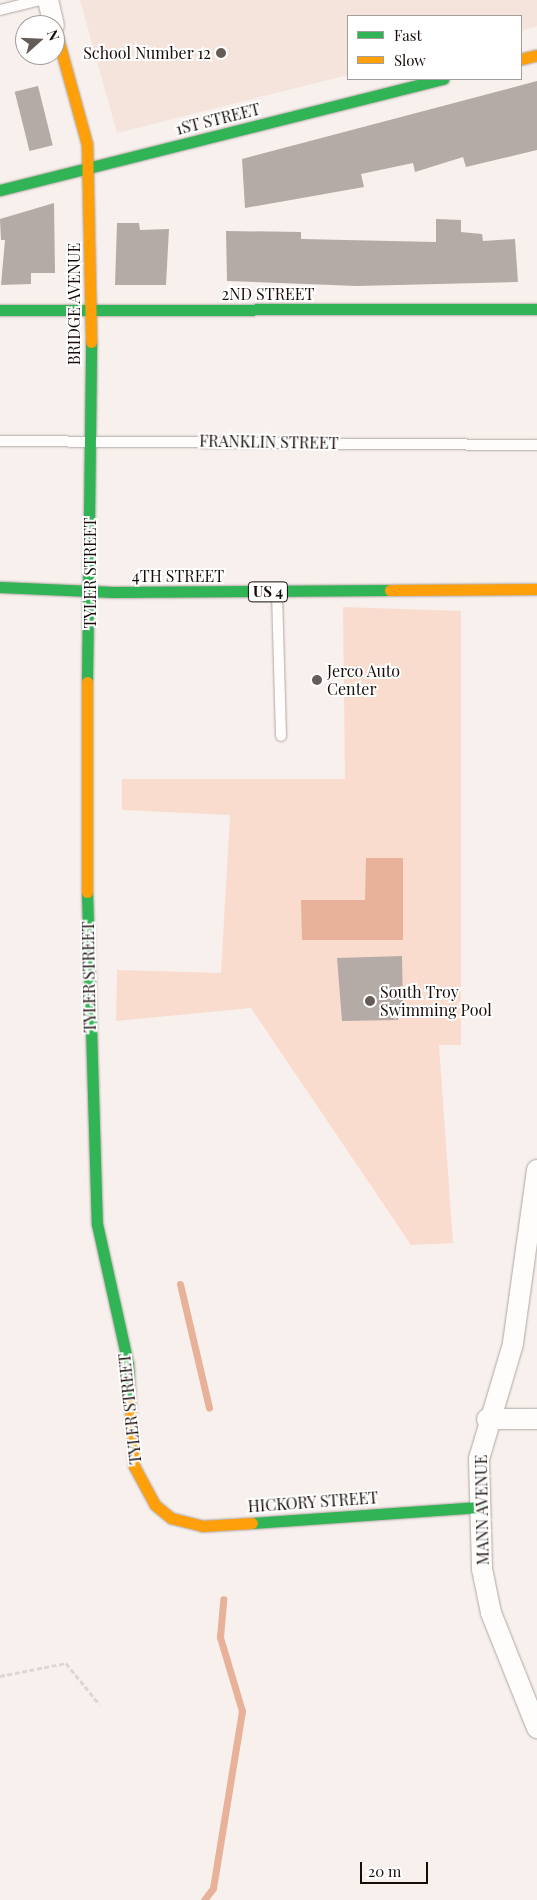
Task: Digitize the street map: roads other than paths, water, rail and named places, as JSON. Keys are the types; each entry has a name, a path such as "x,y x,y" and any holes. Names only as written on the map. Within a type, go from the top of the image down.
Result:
{"street":[{"path":"48,0 52,15"},
{"path":"522,59 537,55"},
{"path":"64,65 89,168"},
{"name":"1ST STREET","path":"0,190 439,80"},
{"name":"BRIDGE AVENUE","path":"89,168 90,440"},
{"name":"2ND STREET","path":"0,310 537,309"},
{"name":"TYLER STREET","path":"90,440 91,592 84,762 97,1224 128,1364 134,1466 155,1505"},
{"name":"4TH STREET","path":"0,587 91,592 537,589"},
{"name":"MANN AVENUE","path":"537,1170 513,1344 487,1419 479,1459 482,1569 491,1613 537,1728"},
{"path":"487,1419 537,1419"},
{"name":"HICKORY STREET","path":"155,1505 171,1518 202,1526 479,1506"}],"lane":[{"path":"0,10 40,0"},
{"name":"FRANKLIN STREET","path":"0,441 90,440 537,445"},
{"path":"277,592 282,736"}],"waterway":[{"path":"180,1284 209,1408"},
{"path":"204,1900 213,1888 242,1711 220,1637 223,1599"}],"place":[{"name":"School Number 12","path":"221,53"},
{"name":"Jerco Auto Center","path":"317,680"},
{"name":"South Troy Swimming Pool","path":"370,1001"}]}
